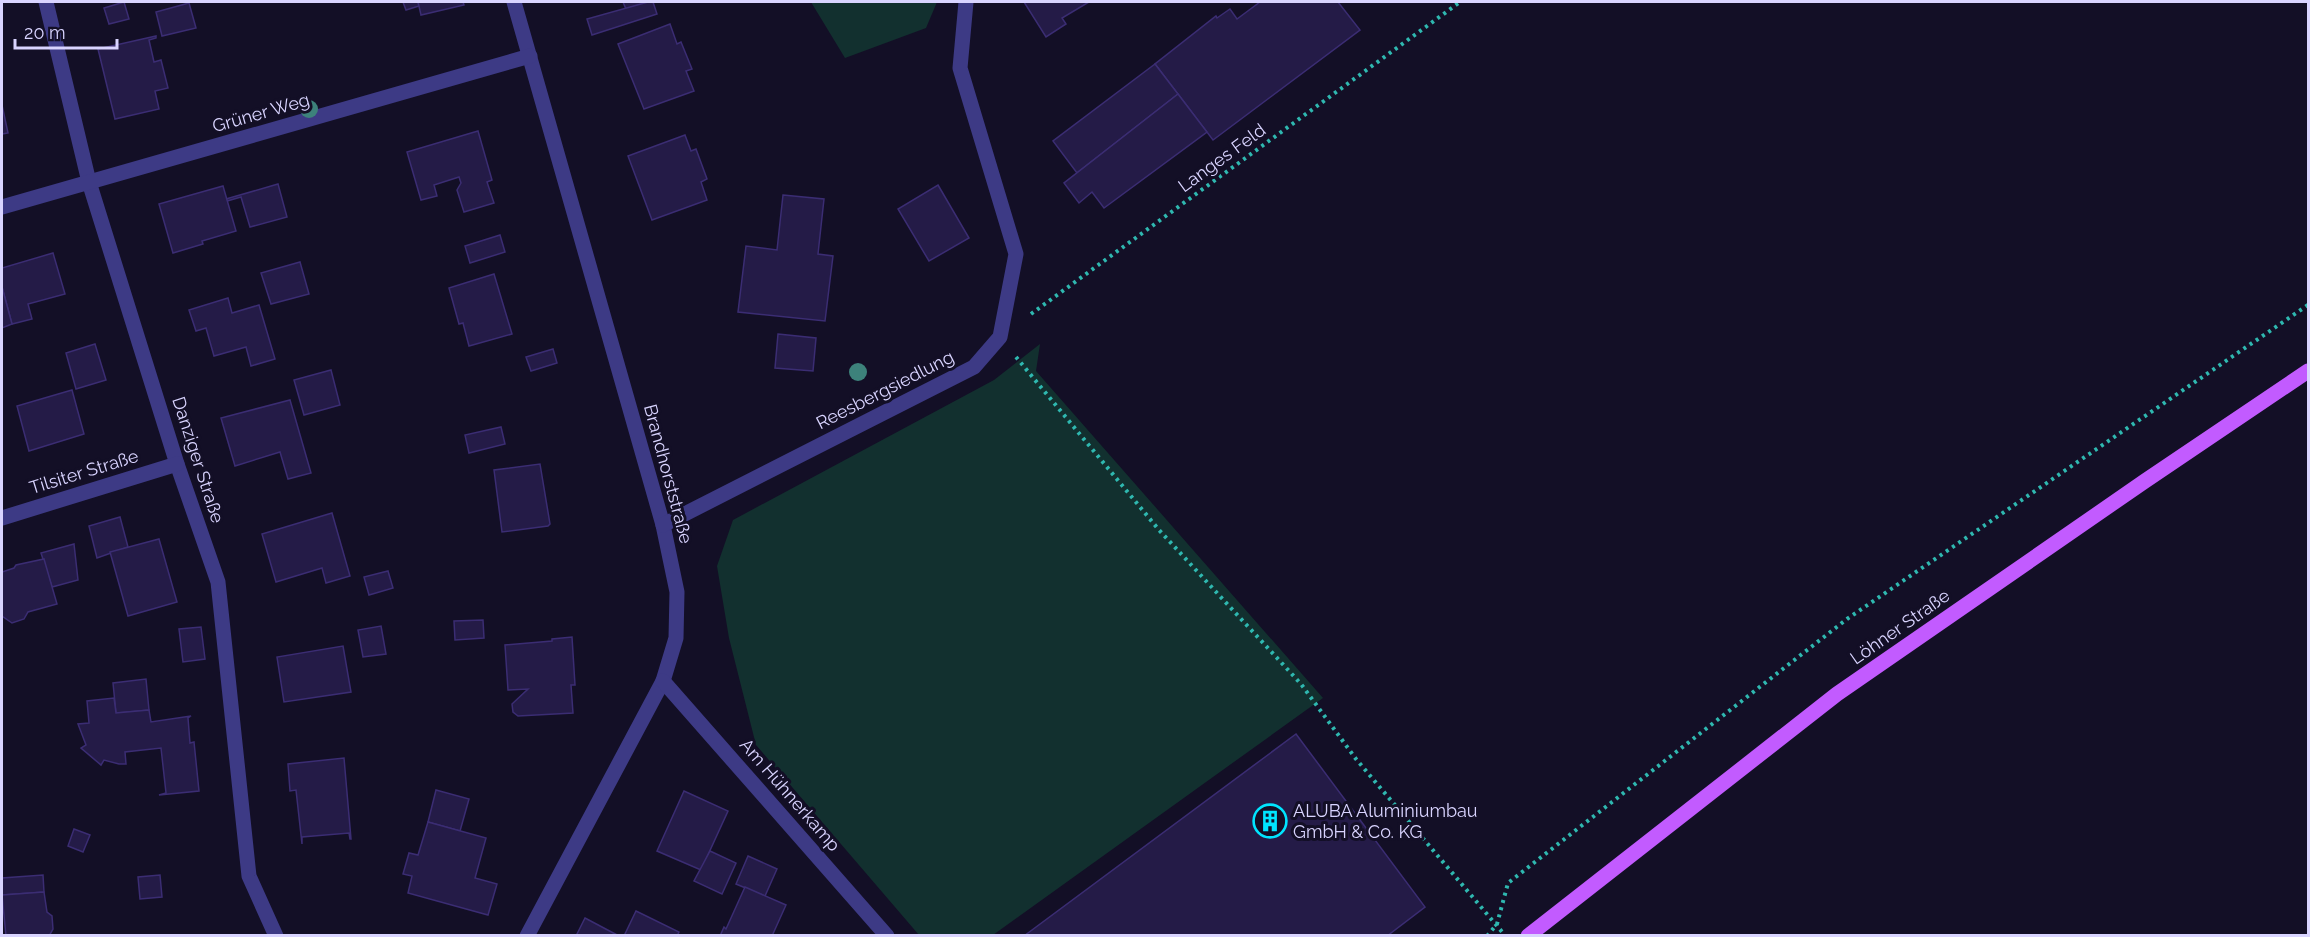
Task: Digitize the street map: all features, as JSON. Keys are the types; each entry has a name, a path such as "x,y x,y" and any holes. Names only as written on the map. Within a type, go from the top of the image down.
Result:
{"main road":[{"name":"Löhner Straße","path":"1528,936 1837,694 2308,371"}],"street":[{"name":"Danziger Straße","path":"46,2 89,182 177,464 218,582 249,876 276,936"},
{"name":"Brandhorststraße","path":"514,2 663,525 677,592 676,638 663,681 527,936"},
{"name":"Reesbergsiedlung","path":"663,525 974,367 999,337 1016,254 960,68 966,2"},
{"name":"Grüner Weg","path":"2,207 530,56"},
{"name":"Tilsiter Straße","path":"2,518 177,464"},
{"name":"Am Hühnerkamp","path":"663,681 887,936"}],"path":[{"name":"Langes Feld","path":"999,337 1460,2"},
{"path":"1487,936 1497,924 1508,883 1847,619 2308,305"},
{"path":"999,337 1159,530 1301,684 1356,759 1505,936"}],"green space":[{"path":"811,2 937,2 926,28 845,58"},
{"path":"1040,344 1036,371 1323,698 993,935 919,935 756,745 729,638 717,566 733,520 994,380"}],"building":[{"path":"124,2 129,19 109,24 104,8"},
{"path":"403,2 418,2 419,6 406,10"},
{"path":"418,2 463,2 464,5 421,15"},
{"path":"623,2 648,2 626,9"},
{"path":"653,2 657,14 592,35 587,19"},
{"path":"1024,2 1089,2 1062,18 1066,24 1046,37"},
{"path":"1260,2 1338,2 1360,30 1213,140 1155,64 1216,16 1217,18 1230,9 1237,19"},
{"path":"189,3 196,28 162,36 156,12"},
{"path":"670,24 677,44 681,42 692,69 686,71 694,91 644,109 618,44"},
{"path":"156,36 149,40 154,62 161,60 168,88 155,91 159,109 115,119 98,49"},
{"path":"1155,64 1178,94 1077,173 1053,141"},
{"path":"1178,94 1207,132 1104,208 1092,192 1079,203 1064,183"},
{"path":"2,105 8,133 2,134"},
{"path":"478,131 492,180 487,182 494,203 464,212 457,190 461,183 459,177 434,185 437,196 421,200 407,152"},
{"path":"685,135 691,151 696,149 707,179 701,182 707,200 652,220 628,156"},
{"path":"278,184 287,217 250,227 241,197 227,201 226,199"},
{"path":"938,185 969,238 929,261 898,209"},
{"path":"223,186 236,231 173,253 159,204"},
{"path":"783,195 824,199 818,254 833,256 825,321 738,312 746,246 777,250"},
{"path":"500,235 505,252 470,263 465,246"},
{"path":"53,253 65,294 28,304 32,319 12,324 2,287 2,268"},
{"path":"300,262 309,294 271,304 261,273"},
{"path":"494,274 512,334 469,346 463,323 459,324 449,288"},
{"path":"2,287 12,324 2,328"},
{"path":"228,298 232,313 259,305 275,359 251,366 246,347 214,356 206,328 196,331 189,310"},
{"path":"778,334 816,338 813,371 775,368"},
{"path":"95,344 106,380 76,389 66,353"},
{"path":"553,349 557,363 531,371 526,357"},
{"path":"331,370 340,405 304,415 294,380"},
{"path":"72,390 84,434 29,451 17,406"},
{"path":"290,400 311,473 288,479 280,452 235,466 221,418"},
{"path":"501,427 505,444 469,453 465,435"},
{"path":"540,464 550,524 502,532 494,470"},
{"path":"332,513 350,576 326,583 322,568 276,582 262,534"},
{"path":"120,517 128,547 97,558 89,526"},
{"path":"159,539 177,602 128,616 110,552"},
{"path":"74,544 78,580 52,587 41,553"},
{"path":"44,559 57,604 28,612 24,619 12,623 2,616 2,572 16,565"},
{"path":"388,571 393,588 369,595 364,577"},
{"path":"483,620 484,638 455,640 454,621"},
{"path":"381,626 386,654 363,657 358,630"},
{"path":"201,627 205,659 183,662 179,629"},
{"path":"572,637 575,685 571,685 573,713 518,716 513,712 512,704 528,689 508,690 505,645"},
{"path":"343,646 351,692 284,702 277,657"},
{"path":"146,679 149,710 116,713 113,683"},
{"path":"114,698 116,713 149,710 151,722 191,716 188,718 190,743 194,742 199,791 159,795 166,793 161,748 125,752 126,764 104,760 101,765 81,748 86,745 78,724 89,723 87,701"},
{"name":"ALUBA Aluminiumbau GmbH & Co. KG","path":"1296,734 1425,907 1387,936 1024,936"},
{"path":"344,758 351,839 349,833 302,837 302,844 296,790 290,791 288,764"},
{"path":"436,790 469,799 460,831 428,822"},
{"path":"684,791 728,811 701,870 657,851"},
{"path":"428,822 486,838 475,878 497,884 488,915 408,893 412,876 403,874 409,853 418,855"},
{"path":"74,829 90,835 83,852 68,846"},
{"path":"710,851 736,863 722,894 694,881"},
{"path":"748,856 777,869 765,896 736,884"},
{"path":"43,875 44,892 2,895 2,878"},
{"path":"160,875 162,897 140,899 138,877"},
{"path":"745,887 786,905 772,936 720,936 724,927 726,929"},
{"path":"44,892 47,912 52,916 53,929 49,936 6,936 2,895"},
{"path":"636,911 679,932 677,936 624,936"},
{"path":"585,918 619,936 576,936"}],"place":[{"name":"ALUBA Aluminiumbau GmbH & Co. KG","path":"1270,821"}]}
